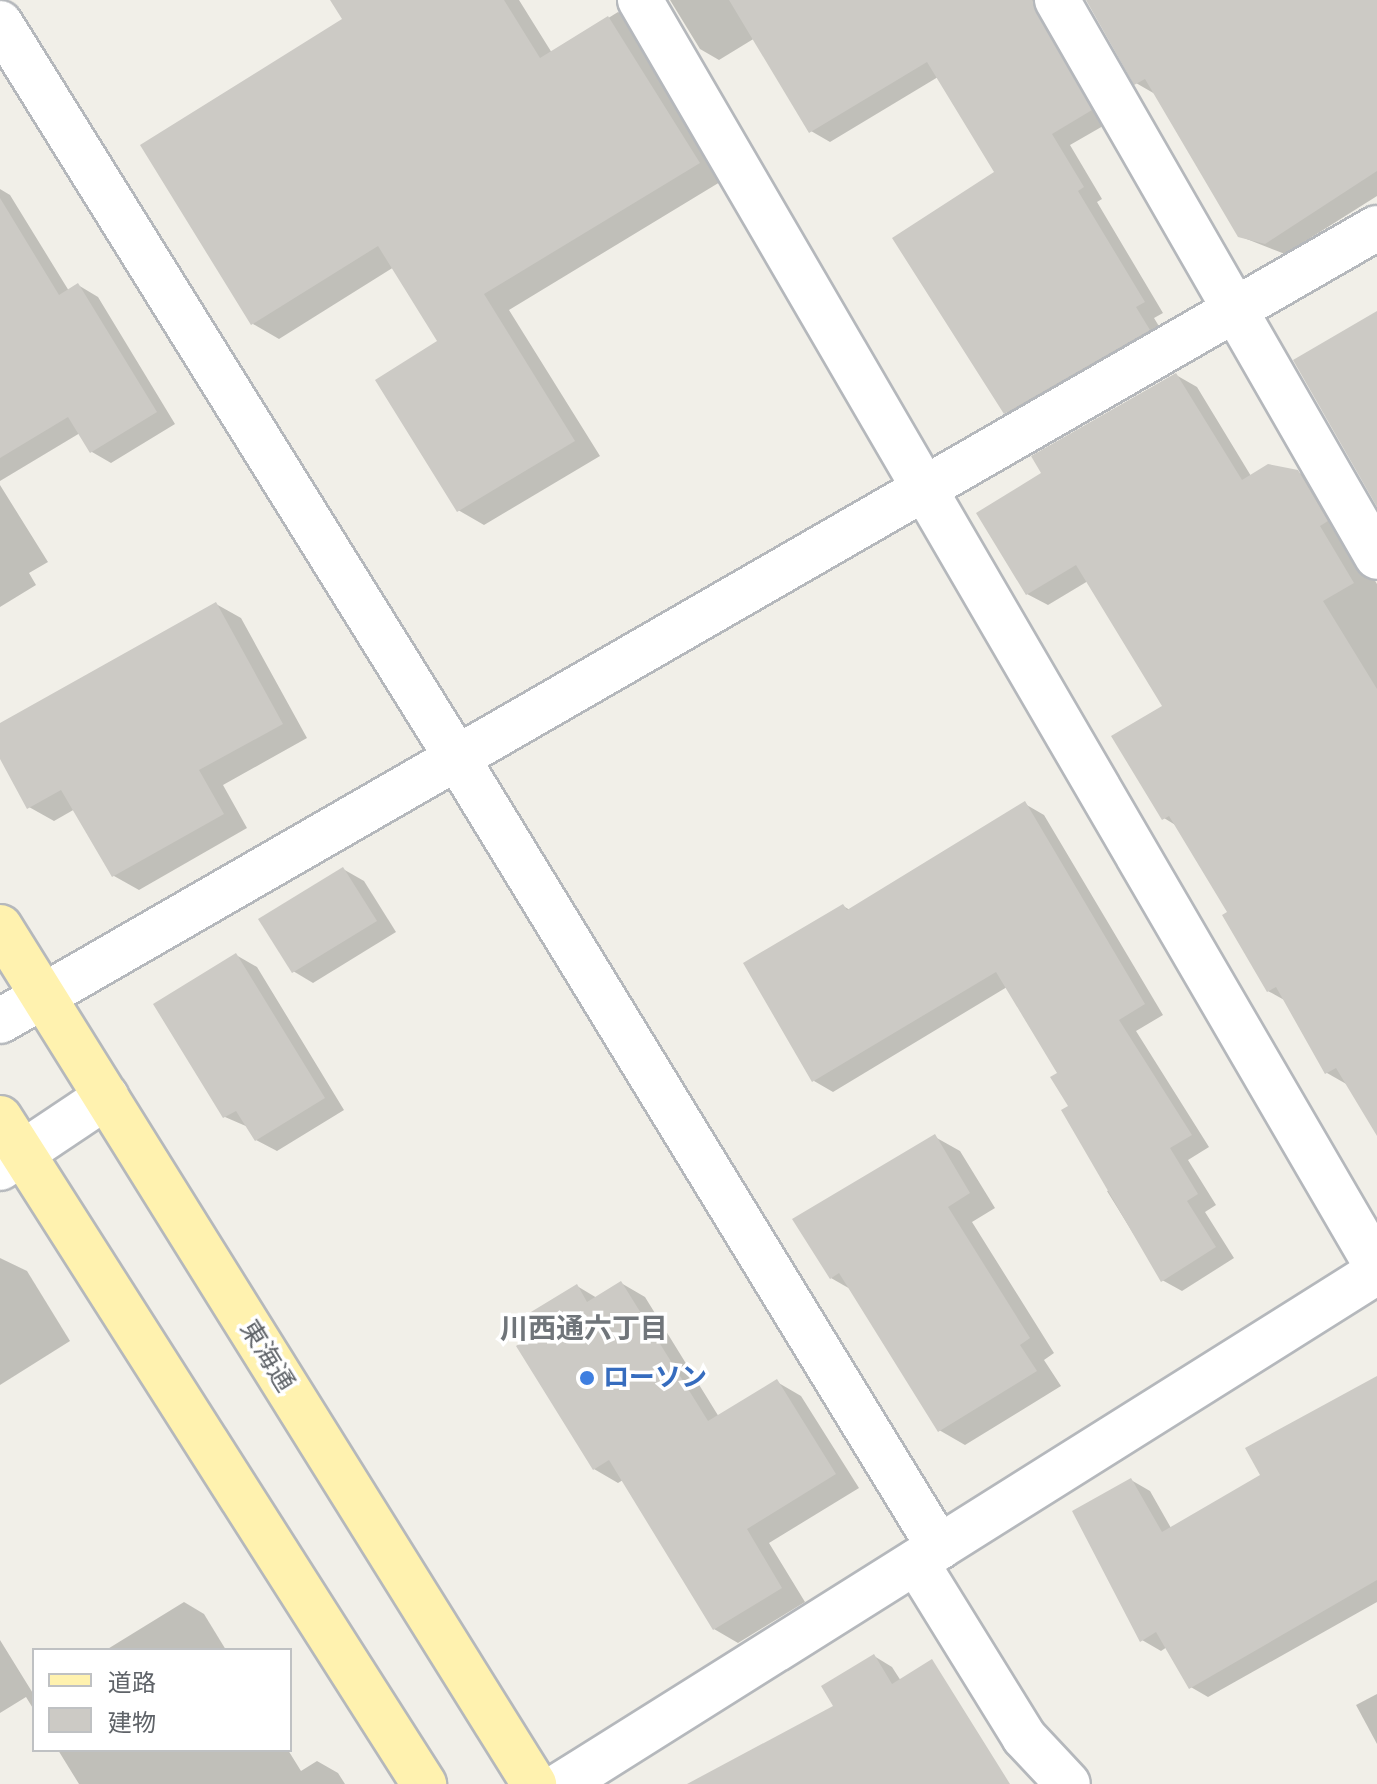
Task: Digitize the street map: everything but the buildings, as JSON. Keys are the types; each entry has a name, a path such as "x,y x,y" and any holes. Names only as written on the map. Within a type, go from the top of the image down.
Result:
{"main road":[{"name":"東海通","path":"0,927 534,1784"},
{"path":"7,1146 424,1784"}],"street":[{"path":"562,1784 1377,1270 640,0"},
{"path":"1057,0 1377,557"},
{"path":"0,23 457,758 928,1554 1024,1737 1068,1784"},
{"path":"0,1021 1377,228"},
{"path":"7,1146 106,1097"}],"place":[{"name":"ローソン","path":"587,1378"}],"district":[{"name":"川西通六丁目","path":"584,1328"}]}
